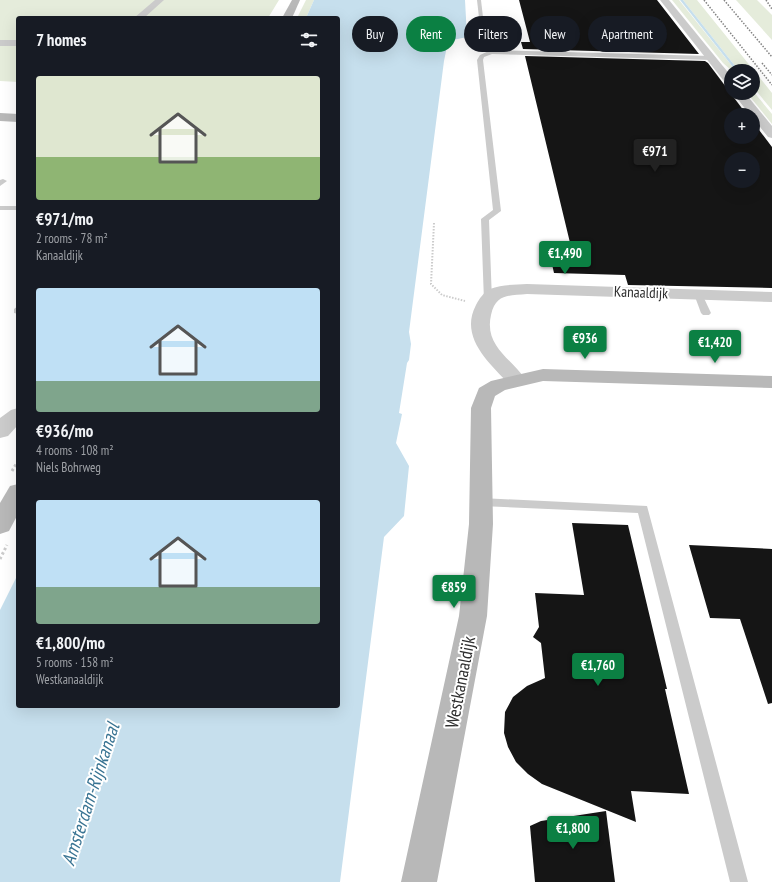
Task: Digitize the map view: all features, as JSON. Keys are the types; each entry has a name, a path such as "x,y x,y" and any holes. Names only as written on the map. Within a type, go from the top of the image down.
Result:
{"street":[{"path":"141,16 160,0"},
{"path":"288,16 296,0"},
{"path":"664,0 724,74"},
{"path":"0,43 16,43"},
{"path":"745,100 772,134"},
{"path":"0,117 16,118"},
{"name":"Kanaaldijk","path":"487,303 496,293 527,289 772,297"},
{"path":"487,303 480,321 485,347 516,380"},
{"name":"Westkanaaldijk","path":"419,882 473,616 481,502 481,408 486,393 498,385 543,375 772,382"},
{"path":"0,431 3,426 16,416"},
{"path":"0,524 16,496"}],"lane":[{"path":"479,0 484,44 493,48 708,55"},
{"path":"487,303 484,219 497,211 494,173 480,60 482,56 491,52 708,55"},
{"path":"0,208 16,208"},
{"path":"698,294 706,313"},
{"path":"481,502 643,509 739,882"}],"path":[{"path":"434,223 431,284 436,293 448,297 487,303"}],"green space":[{"path":"0,0 279,0 269,16 16,16 16,82 0,81"},
{"path":"306,0 314,0 307,16 298,16"},
{"path":"672,0 679,0 730,64 723,63"},
{"path":"683,0 697,0 749,64 733,64"},
{"path":"736,0 757,0 772,15 772,40"},
{"path":"760,78 772,93 772,110 760,95"},
{"path":"760,99 772,114 772,124 760,108 753,100"}],"water":[{"name":"Amsterdam-Rijnkanaal","path":"314,0 465,0 466,16 464,16 464,38 456,39 456,16 406,16 406,52 446,52 409,332 411,344 409,360 407,363 399,413 402,414 396,443 409,466 404,516 384,537 340,882 0,882 0,610 16,578 16,708 340,708 340,16 307,16"},
{"path":"680,0 683,0 733,64 730,64"}],"building":[{"path":"519,0 657,0 699,54 629,52 667,52 667,16 588,16 588,51 580,51 580,16 530,16 530,42"},
{"path":"522,42 530,42 530,49 523,49"},
{"path":"525,56 705,61 708,63 724,84 724,100 736,100 742,108 724,108 724,144 760,144 760,131 772,147 772,288 628,285 625,275 554,273 549,251 572,251"},
{"path":"572,523 628,525 667,689 665,689 689,794 631,791 636,822 542,784 528,774 516,762 508,747 504,733 505,712 513,697 527,686 545,678 541,643 533,637 539,627 535,593 584,595"},
{"path":"689,545 772,549 772,703 768,704 740,619 710,618"},
{"path":"606,811 615,882 535,882 530,826 541,821"}],"railway":[{"path":"704,0 772,85"},
{"path":"724,0 772,57"},
{"path":"766,0 772,9"},
{"path":"762,63 772,75"}]}
